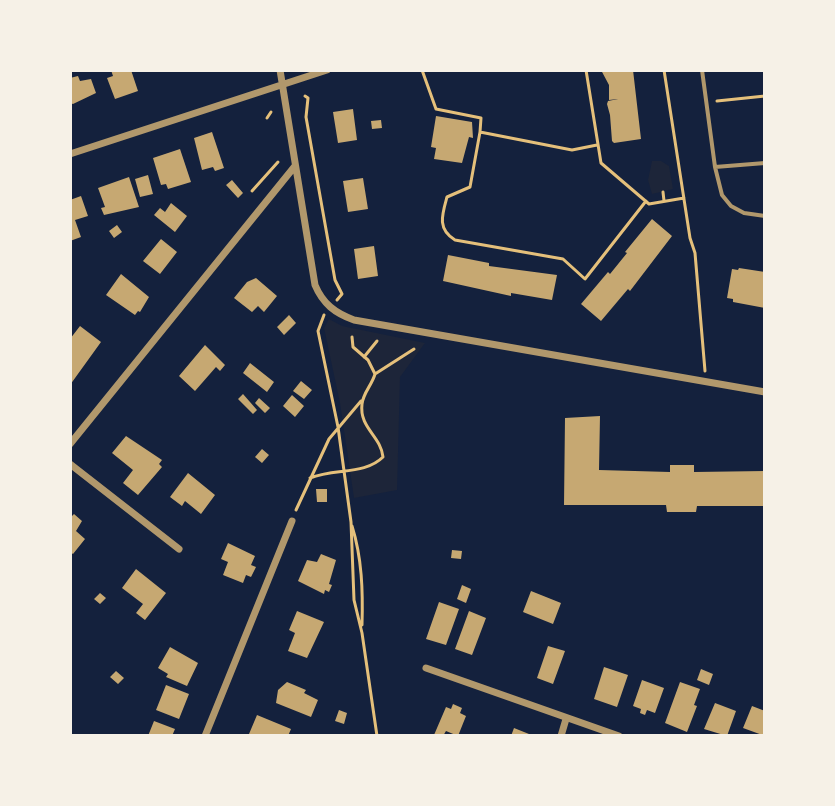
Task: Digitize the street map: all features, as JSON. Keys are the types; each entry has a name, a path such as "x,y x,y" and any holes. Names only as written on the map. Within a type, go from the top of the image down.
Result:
{"street":[{"path":"280,70 315,285 329,308 354,320 765,392"},
{"path":"70,154 327,70"},
{"path":"70,444 295,166"},
{"path":"70,464 179,549"},
{"path":"205,736 292,521"},
{"path":"426,668 619,736"},
{"path":"561,736 566,719"}],"lane":[{"path":"702,70 715,167 722,195 731,206 744,213 765,216"},
{"path":"715,167 765,163"}],"path":[{"path":"422,70 436,109 481,118 470,187 447,197 440,221 448,236 455,240 563,259 585,279 646,201"},
{"path":"586,70 601,163 649,204 684,198"},
{"path":"664,70 695,253 706,366"},
{"path":"305,96 308,98 306,117 335,280 342,294"},
{"path":"706,102 765,96"},
{"path":"267,118 271,112"},
{"path":"480,132 572,150 597,145"},
{"path":"252,191 278,162"},
{"path":"663,192 664,201"},
{"path":"320,320 318,331 344,469 351,522 352,574 377,736"},
{"path":"352,337 353,347 375,374"},
{"path":"364,357 377,341"},
{"path":"292,521 329,439 363,399 375,374 414,349"},
{"path":"310,478 344,469 365,469 383,457 377,441 363,422 363,399"},
{"path":"351,522 359,546 362,570 362,633"}],"shaded area":[{"path":"652,161 661,161 669,166 673,189 652,194 648,180"},
{"path":"329,319 342,326 425,343 400,377 397,490 354,498 340,403 324,328"}],"building":[{"path":"111,70 131,70 138,91 115,99 107,78 113,76"},
{"path":"601,70 633,70 641,139 612,141 607,104 618,99 609,100 609,85"},
{"path":"78,76 80,81 91,79 96,93 73,104 70,103 70,78"},
{"path":"353,109 357,140 338,143 333,112"},
{"path":"436,116 472,122 473,138 469,137 462,163 434,159 436,148 431,147"},
{"path":"381,120 382,128 372,129 371,121"},
{"path":"212,132 224,168 202,170 194,138"},
{"path":"180,149 191,182 168,189 166,184 161,185 153,158"},
{"path":"148,175 153,194 140,197 135,179"},
{"path":"129,177 139,207 104,215 101,208 105,207 98,188"},
{"path":"363,178 368,209 348,212 343,181"},
{"path":"232,180 243,193 238,198 226,185"},
{"path":"81,196 88,216 75,220 81,237 70,241 70,200"},
{"path":"171,203 187,216 175,232 154,215 160,208 165,212"},
{"path":"652,219 672,236 630,291 628,289 601,321 581,304 608,272 610,274"},
{"path":"117,225 122,232 114,238 109,231"},
{"path":"161,239 177,252 160,274 143,261"},
{"path":"374,246 378,276 358,279 354,249"},
{"path":"448,255 489,263 489,266 557,275 552,300 511,293 511,296 443,281"},
{"path":"732,269 765,272 765,308 727,298"},
{"path":"121,274 149,297 135,315 106,295"},
{"path":"256,278 277,296 264,312 258,306 252,312 234,298 247,282"},
{"path":"289,315 296,323 284,335 277,327"},
{"path":"80,326 101,342 70,385 70,339"},
{"path":"205,345 225,365 220,371 216,367 195,391 179,376"},
{"path":"250,363 274,382 267,392 243,373"},
{"path":"301,381 312,390 304,399 293,391"},
{"path":"243,394 257,410 253,414 238,399"},
{"path":"292,395 304,406 295,417 283,406"},
{"path":"259,398 270,408 265,413 255,403"},
{"path":"600,416 599,470 670,472 670,465 694,465 694,472 765,471 765,506 697,506 696,512 667,512 666,505 564,505 565,418"},
{"path":"126,436 162,460 159,464 162,467 138,495 123,483 133,470 112,453"},
{"path":"262,449 269,455 262,463 255,457"},
{"path":"188,473 215,495 201,514 185,501 182,506 170,497"},
{"path":"316,489 327,489 327,502 317,502"},
{"path":"70,514 82,521 76,531 85,539 73,554 70,552"},
{"path":"228,543 255,556 251,565 256,567 251,577 246,575 243,583 223,575 228,562 221,559"},
{"path":"452,550 462,551 461,559 451,558"},
{"path":"321,554 336,560 329,584 332,585 329,592 325,590 324,594 298,581 307,560 317,562"},
{"path":"136,569 166,593 145,620 136,613 143,604 122,588"},
{"path":"462,585 471,589 466,603 457,599"},
{"path":"531,591 561,603 553,624 523,612"},
{"path":"100,593 106,598 100,604 94,599"},
{"path":"439,602 459,609 446,645 426,639"},
{"path":"297,611 324,622 307,658 288,651 295,633 289,630"},
{"path":"469,611 486,618 472,655 455,649"},
{"path":"548,646 565,651 553,684 537,678"},
{"path":"170,647 198,663 187,686 166,677 168,674 158,668"},
{"path":"604,667 628,675 617,707 594,699"},
{"path":"701,669 713,674 709,685 697,680"},
{"path":"116,671 124,678 118,684 110,677"},
{"path":"642,680 664,688 655,713 647,710 645,715 633,706"},
{"path":"287,682 306,690 304,693 318,700 311,717 276,703 278,690"},
{"path":"680,682 700,689 687,732 665,723"},
{"path":"166,685 189,694 179,719 156,710"},
{"path":"715,703 736,711 727,736 704,729"},
{"path":"453,704 462,708 460,713 466,716 458,736 446,731 443,736 434,735 446,707 451,709"},
{"path":"752,706 765,711 765,736 743,728"},
{"path":"339,710 347,713 344,724 335,721"},
{"path":"257,715 291,729 288,736 249,734"},
{"path":"154,721 175,729 172,736 148,736"},
{"path":"514,728 534,736 511,736"}]}
